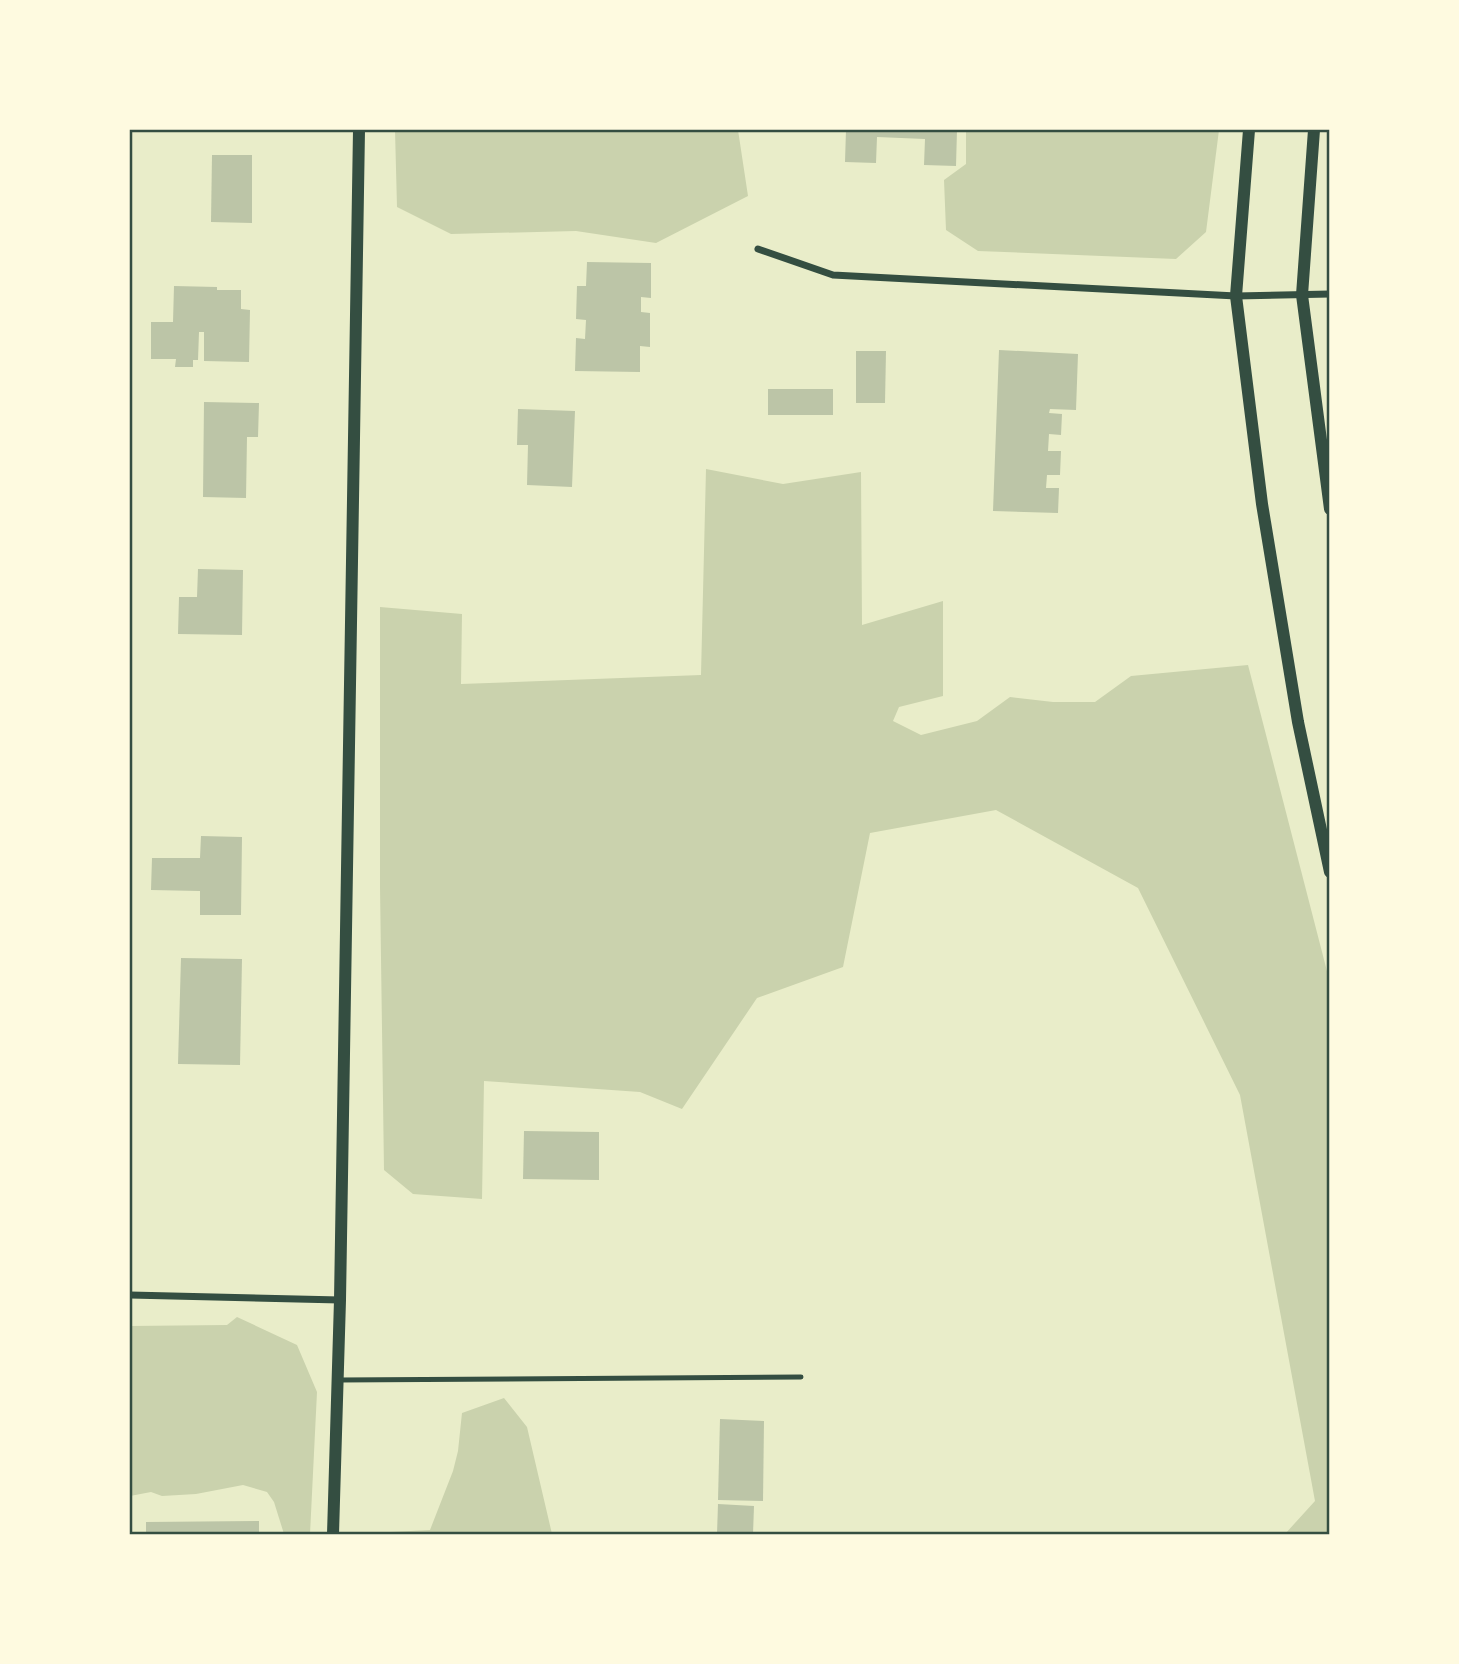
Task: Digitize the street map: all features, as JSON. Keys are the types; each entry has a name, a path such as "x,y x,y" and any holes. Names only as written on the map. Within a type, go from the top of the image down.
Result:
{"street":[{"path":"333,1535 340,1300 359,130"},
{"path":"1249,130 1236,296 1262,505 1298,722 1329,872"},
{"path":"1314,130 1302,295 1329,509"},
{"path":"758,249 833,275 1236,296 1329,294"},
{"path":"130,1295 340,1300"}],"lane":[{"path":"337,1380 801,1377"}],"green space":[{"path":"395,130 738,130 748,196 656,243 576,231 451,234 397,207"},
{"path":"966,130 1219,130 1206,232 1176,259 978,251 946,230 944,180 966,164"},
{"path":"706,469 783,484 861,472 862,625 943,601 943,696 899,707 893,721 921,735 977,721 1010,697 1053,702 1095,702 1131,676 1248,665 1329,979 1329,1534 1285,1534 1315,1501 1240,1095 1138,888 996,810 870,833 843,967 757,998 682,1109 640,1092 484,1081 482,1199 413,1194 384,1170 380,607 462,614 461,684 701,675"},
{"path":"237,1317 297,1345 317,1392 310,1534 284,1534 274,1502 267,1492 243,1485 196,1494 162,1496 151,1492 130,1496 130,1326 227,1325"},
{"path":"504,1398 527,1427 552,1534 371,1534 430,1530 453,1471 462,1413"}],"building":[{"path":"846,130 957,130 956,166 924,165 925,139 877,137 876,163 845,162"},
{"path":"212,155 252,155 252,223 211,222"},
{"path":"587,262 651,263 651,298 641,297 641,312 650,313 650,347 640,346 640,372 575,371 576,338 585,339 586,320 576,319 577,286 586,286"},
{"path":"174,286 241,290 241,309 250,310 249,362 204,361 204,332 199,332 198,360 193,360 193,367 175,367 176,359 151,359 151,322 173,322"},
{"path":"999,350 1078,354 1076,410 1050,409 1049,413 1062,414 1061,435 1049,434 1048,451 1061,451 1060,475 1047,475 1046,488 1059,488 1058,513 993,511"},
{"path":"856,351 886,351 885,403 856,403"},
{"path":"768,389 833,389 833,415 768,415"},
{"path":"204,402 259,403 258,437 247,437 246,498 203,497"},
{"path":"518,409 575,411 572,487 527,485 528,445 517,445"},
{"path":"198,569 243,570 242,635 178,634 179,597 197,597"},
{"path":"201,836 242,837 241,915 200,915 200,891 151,890 152,858 200,858"},
{"path":"181,958 242,959 240,1065 178,1064"},
{"path":"524,1131 599,1132 599,1180 523,1179"},
{"path":"720,1419 764,1421 763,1501 718,1500"},
{"path":"718,1504 754,1506 753,1534 717,1534"},
{"path":"259,1521 259,1534 146,1534 146,1522"}]}
